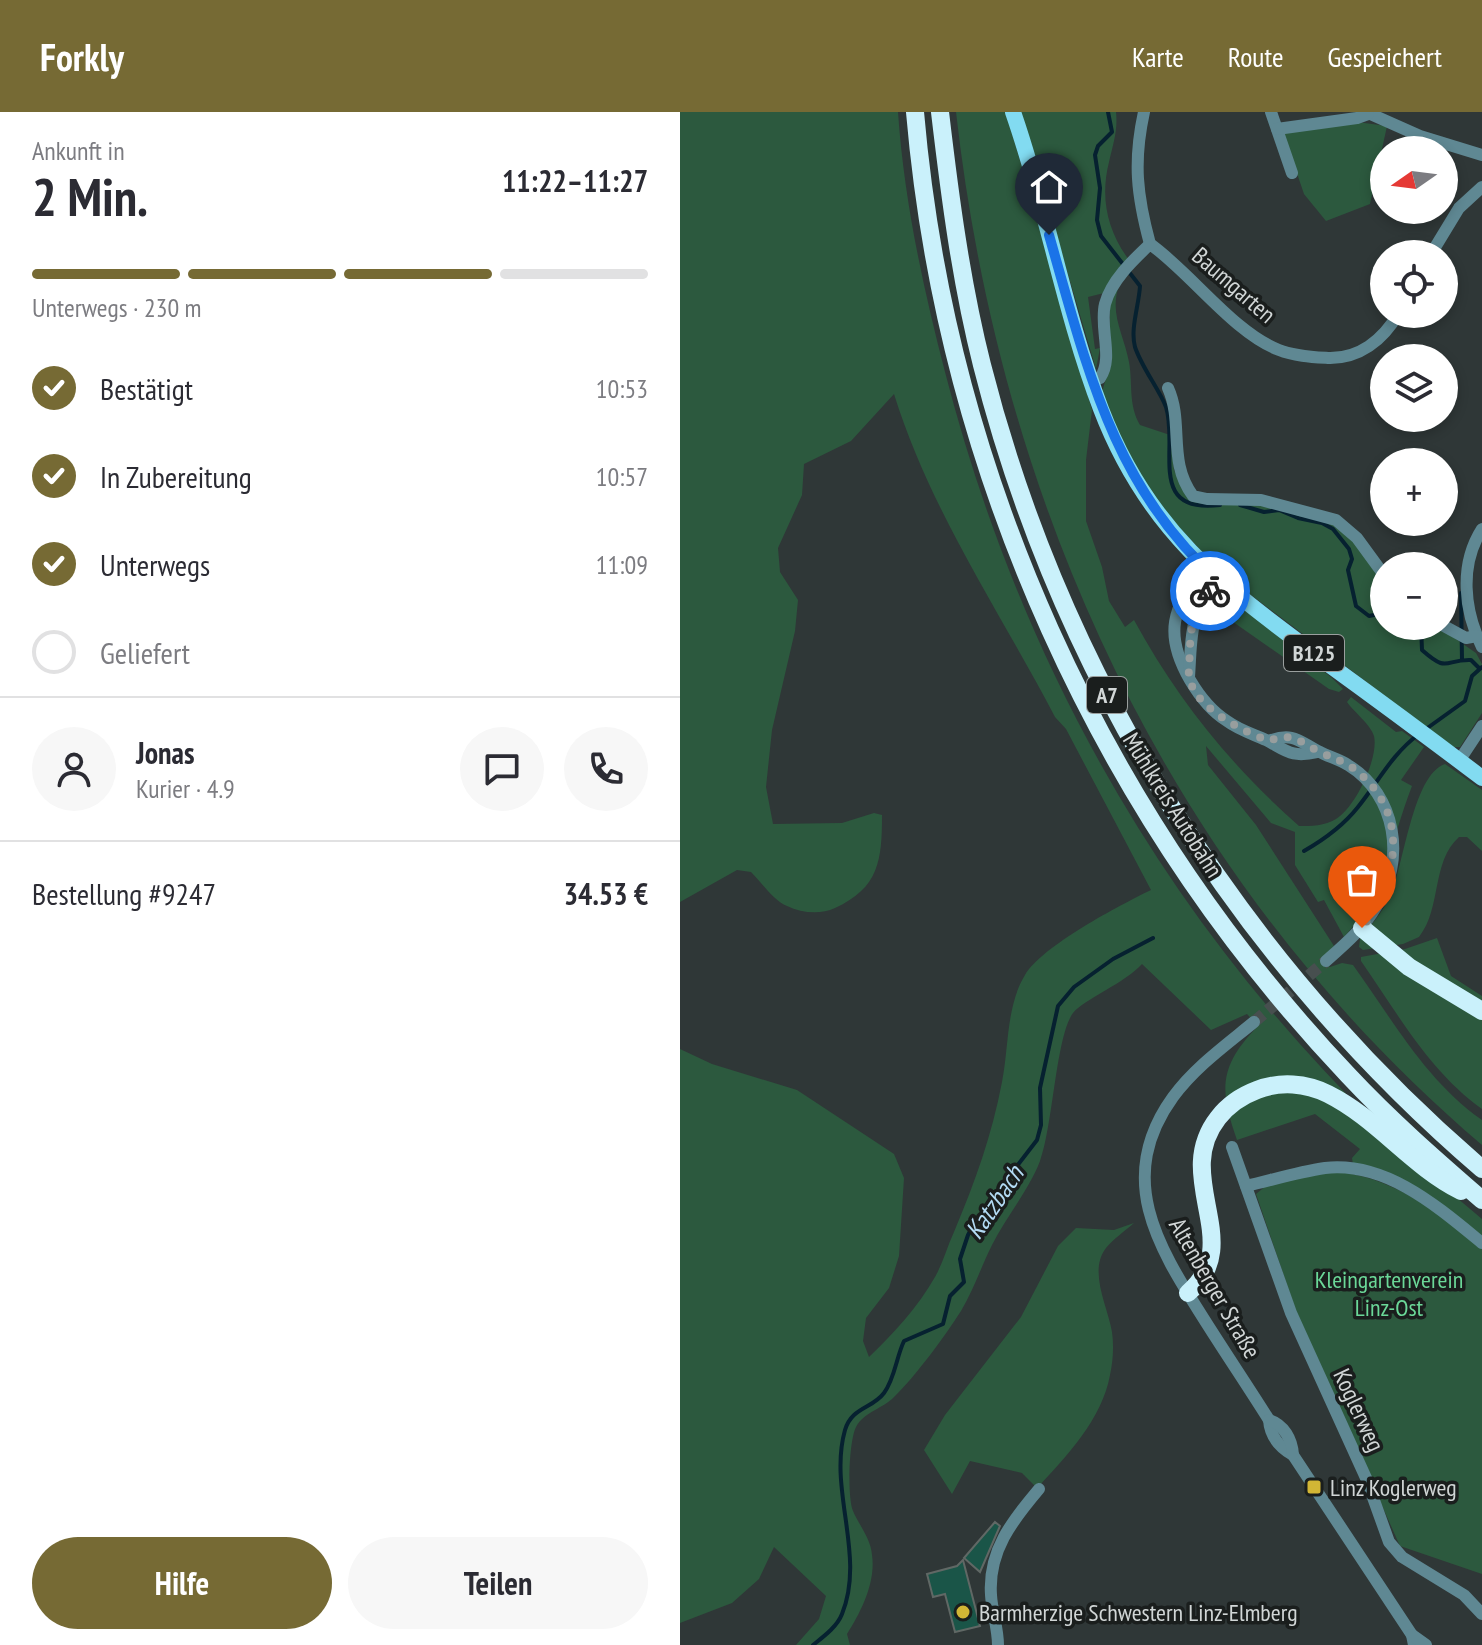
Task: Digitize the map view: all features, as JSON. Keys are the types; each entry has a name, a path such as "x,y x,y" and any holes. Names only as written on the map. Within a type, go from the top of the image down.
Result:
{"highway":[{"name":"Mühlkreis Autobahn","path":"940,113 957,249 993,407 1047,563 1103,686 1186,831 1271,950 1361,1055 1482,1169"},
{"name":"Mühlkreis Autobahn","path":"915,114 934,254 960,377 978,440 1025,573 1085,703 1168,846 1270,986 1357,1085 1482,1201"},
{"path":"1362,928 1409,967 1482,1011"},
{"path":"1188,1293 1205,1276 1213,1247 1200,1179 1204,1144 1213,1124 1227,1107 1264,1088 1298,1085 1330,1095 1358,1113 1435,1178 1482,1201"}],"main road":[{"name":"B125","path":"1013,112 1091,381 1113,436 1145,496 1169,530 1219,581 1482,778"}],"street":[{"path":"1091,381 1100,378 1106,361 1105,302 1127,268 1150,244 1140,207 1136,156 1144,112"},
{"path":"1271,112 1292,173"},
{"path":"1277,129 1357,118 1367,113 1431,140 1482,155"},
{"path":"1440,240 1459,208 1482,187"},
{"name":"Baumgarten","path":"1150,244 1171,259 1247,330 1280,350 1334,358 1359,352 1381,338 1388,328"},
{"path":"1168,388 1175,409 1175,446 1181,475 1193,496 1261,500 1336,520 1357,538 1370,556"},
{"path":"1471,639 1468,572 1470,554 1482,529"},
{"path":"1203,566 1183,599 1176,619 1176,655 1201,697 1223,719 1269,741 1280,737 1308,742 1318,752 1348,765 1377,792 1390,822 1394,854 1382,896 1362,928 1326,961"},
{"path":"1189,677 1193,621 1204,597 1219,581"},
{"path":"1459,761 1482,726"},
{"name":"Altenberger Straße","path":"1254,1022 1206,1062 1175,1094 1156,1128 1145,1181 1150,1221 1160,1247 1269,1420 1279,1423 1288,1435 1293,1455 1413,1640 1426,1645"},
{"name":"Koglerweg","path":"1232,1147 1291,1313 1366,1478 1389,1542 1407,1561 1464,1595 1482,1614"},
{"path":"1246,1186 1323,1169 1372,1173 1408,1187 1482,1243"},
{"path":"998,1645 991,1598 995,1553 1003,1536 1039,1489"}],"green space":[{"path":"680,112 898,112 910,211 945,372 982,496 1028,616 1082,730 1145,839 1217,943 1297,1041 1385,1133 1482,1219 1482,1239 1456,1218 1353,1165 1352,1158 1360,1149 1315,1114 1237,1140 1227,1106 1226,1079 1236,1054 1258,1026 1247,1014 1211,1030 1142,964 1073,1013 1062,1041 1044,1146 1030,1182 988,1253 966,1303 947,1332 902,1389 856,1427 850,1456 851,1504 869,1543 873,1565 866,1596 847,1634 850,1645 796,1645 819,1619 826,1596 774,1547 759,1579 732,1603 680,1623 680,1049 712,1064 797,1090 894,1154 904,1178 899,1256 889,1288 866,1318 863,1341 869,1357 913,1309 943,1261 988,1140 1002,1082 1011,1013 1025,975 1064,939 1151,890 1066,729 1055,717 946,519 926,478 894,394 851,441 804,464 802,495 778,548 780,572 798,600 795,631 772,730 766,787 773,824 842,823 874,813 882,815 881,846 875,871 869,882 850,900 823,912 805,912 782,904 751,872 737,870 680,902"},
{"path":"956,112 1006,112 1092,410 1086,460 1086,521 1102,567 1109,601 1125,627 1134,620 1168,677 1207,730 1251,780 1299,826 1313,826 1336,819 1351,804 1364,782 1373,757 1374,736 1370,727 1347,702 1351,697 1396,732 1402,731 1424,747 1401,780 1412,786 1379,883 1344,937 1324,900 1318,902 1295,865 1295,832 1271,823 1206,746 1208,765 1256,825 1334,946 1321,959 1330,967 1342,963 1353,965 1427,1068 1443,1087 1482,1120 1482,1145 1373,1042 1276,929 1192,808 1120,680 1061,545 1014,405 979,260"},
{"path":"1020,112 1116,112 1116,131 1106,175 1107,213 1115,237 1129,260 1104,293 1088,297 1095,349 1100,348 1096,369"},
{"path":"1357,122 1387,126 1385,136 1370,136 1370,204 1326,221 1304,194 1284,135 1288,131"},
{"path":"1119,286 1116,315 1129,362 1136,417 1140,425 1170,435 1174,470 1187,496 1243,501 1315,516 1347,532 1370,562 1370,640 1457,640 1476,653 1482,664 1482,713 1460,747 1453,747 1223,574 1161,508 1125,448 1102,392 1109,368 1110,302"},
{"path":"1192,568 1343,689 1339,692 1329,689 1216,610 1181,578"},
{"path":"1445,764 1482,790 1482,851 1467,837 1459,837 1450,847 1440,872 1431,913 1419,937 1403,944 1363,950 1359,947 1360,939 1389,898 1424,785"},
{"path":"1437,938 1451,976 1482,996 1482,1109 1430,1059 1361,961 1361,957 1405,949"},
{"name":"Kleingartenverein Linz-Ost","path":"1330,1171 1352,1174 1393,1187 1448,1221 1482,1249 1482,1574 1400,1546 1298,1317 1256,1194 1267,1185"},
{"path":"1134,1223 1106,1248 1101,1257 1099,1278 1112,1332 1112,1359 1106,1391 1082,1436 1037,1488 1022,1473 970,1461 952,1494 924,1450 945,1415 1021,1317 1058,1246 1076,1228 1114,1230"}],"building":[{"name":"Barmherzige Schwestern Linz-Elmberg","path":"995,1522 1000,1526 980,1572 964,1558"},
{"name":"Barmherzige Schwestern Linz-Elmberg","path":"963,1560 980,1626 955,1632 945,1594 933,1597 927,1574 957,1566"}],"waterway":[{"path":"1108,112 1112,132 1098,146 1095,155 1100,188 1097,220 1101,236 1140,286 1134,325 1135,347 1166,407 1170,475 1174,489 1182,499 1197,505 1220,505"},
{"path":"1240,505 1264,512 1279,510 1333,529 1349,549 1352,559 1348,570 1356,606 1370,616"},
{"path":"1461,593 1462,660"},
{"path":"1422,640 1422,650 1437,662 1446,664 1471,660 1479,668"},
{"name":"Katzbach","path":"1426,729 1465,701 1472,676 1482,667"},
{"name":"Katzbach","path":"1304,851 1346,820 1393,759 1419,734"},
{"name":"Katzbach","path":"813,1645 840,1619 848,1592 849,1546 841,1476 841,1453 848,1422 884,1393 904,1341 943,1324 950,1296 964,1282 960,1259 968,1235 974,1224 990,1216 1010,1175 1037,1140 1041,1125 1040,1088 1058,1006 1074,987 1113,959 1153,938"}],"tunnel":[{"path":"1254,1022 1326,961"}],"way so far":[{"path":"1210,591 1195,616 1191,635 1189,677 1201,697 1223,719 1238,728 1269,741 1280,737 1308,742 1318,752 1348,765 1367,781 1382,802 1393,834 1394,854 1390,877 1382,896 1362,928"}],"place":[{"name":"Linz Koglerweg","path":"1314,1487"},
{"name":"Barmherzige Schwestern Linz-Elmberg","path":"963,1612"}],"route":[{"path":"1049,235 1091,381 1113,436 1157,515 1219,581 1210,591"}]}
